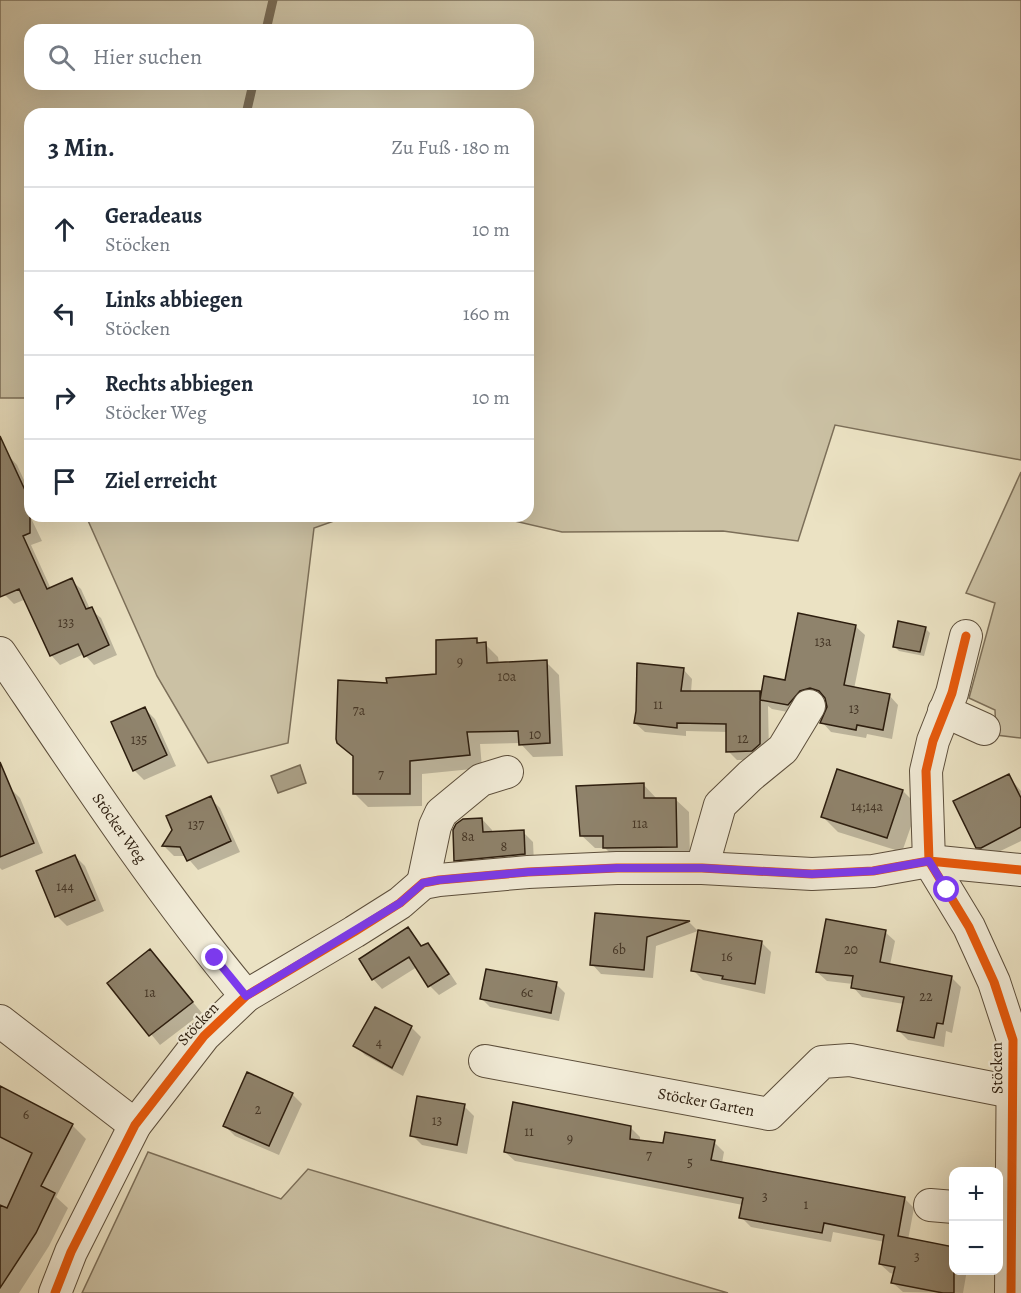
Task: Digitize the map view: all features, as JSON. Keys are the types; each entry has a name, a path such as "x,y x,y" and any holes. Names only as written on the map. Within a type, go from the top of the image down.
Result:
{"street":[{"name":"Stöcken","path":"966,636 952,693 933,741 926,771 929,861 969,927 994,982 1013,1040 1005,1211 1011,1293"},
{"name":"Stöcker Weg","path":"0,653 128,843 246,996"},
{"path":"702,868 720,805 783,749 809,706"},
{"path":"945,711 984,729"},
{"path":"507,772 481,780 441,813 435,826 423,883 528,872 617,868 702,868 812,874 873,871 929,861 1021,870"},
{"name":"Stöcken","path":"55,1293 71,1252 135,1125 204,1036 246,996 400,903 423,883"},
{"path":"0,1021 135,1125"},
{"name":"Stöcker Garten","path":"485,1061 769,1114 822,1062 850,1060 1012,1092"}],"shaded area":[{"path":"0,0 1021,0 1021,460 835,425 798,541 723,531 562,532 519,522 534,522 534,108 24,108 24,398 0,398"},
{"path":"1021,472 1021,738 996,735 995,710 969,698 995,603 966,593"},
{"path":"89,522 331,522 314,528 288,743 208,763 157,676"},
{"path":"300,765 306,783 278,793 271,776"},
{"path":"148,1152 281,1199 308,1169 728,1293 82,1293"}],"building":[{"path":"0,436 24,488 24,522 30,522 30,533 23,536 47,589 72,578 86,609 92,607 109,645 84,657 78,644 50,656 19,589 0,597"},
{"path":"798,613 856,625 844,685 890,694 883,730 857,725 856,730 820,723 827,707 825,698 819,691 810,688 800,691 788,705 760,700 764,676 785,680"},
{"path":"898,621 926,627 920,652 893,647"},
{"path":"477,638 477,643 486,642 487,663 547,660 550,743 519,745 518,731 467,732 470,755 410,761 410,794 353,794 353,756 337,743 336,739 338,680 387,683 386,678 436,674 436,640"},
{"path":"637,663 684,668 681,691 760,691 760,744 752,751 726,752 726,724 677,723 677,728 634,723"},
{"path":"145,707 167,755 133,771 111,722"},
{"path":"0,762 34,843 0,857"},
{"path":"837,769 903,790 887,838 821,817"},
{"path":"1009,774 1021,798 1021,827 981,848 976,848 953,801"},
{"path":"644,783 644,798 676,798 677,847 603,848 603,836 580,836 576,786"},
{"path":"211,796 231,841 187,861 180,847 162,846 172,830 166,816"},
{"path":"482,818 483,832 524,830 525,854 454,861 453,830 456,824 463,819"},
{"path":"75,855 95,900 55,917 36,871"},
{"path":"595,913 690,921 647,937 644,970 590,965"},
{"path":"826,919 886,930 880,962 952,976 943,1024 937,1023 934,1038 897,1031 904,997 851,988 853,976 816,972"},
{"path":"408,927 421,946 428,943 449,974 428,987 409,957 372,980 359,959"},
{"path":"698,930 762,941 755,984 691,971"},
{"path":"150,949 193,1002 149,1036 107,983"},
{"path":"486,969 557,982 551,1013 480,999"},
{"path":"375,1007 412,1026 392,1068 353,1046"},
{"path":"247,1072 293,1093 269,1146 223,1126"},
{"path":"0,1086 73,1124 41,1186 55,1193 36,1233 0,1288 0,1205 7,1208 32,1153 0,1137"},
{"path":"417,1096 465,1104 457,1145 410,1136"},
{"path":"513,1102 631,1126 630,1139 663,1143 665,1132 715,1140 711,1160 905,1197 898,1236 949,1246 949,1275 954,1275 954,1293 891,1283 895,1267 879,1264 884,1235 824,1223 822,1233 739,1218 743,1198 504,1152"}],"waterway":[{"path":"267,24 273,0"},
{"path":"247,108 252,90"}],"cycle path":[{"path":"966,636 952,693 933,741 926,771 929,861 969,927 994,982 1013,1040 1011,1293"},
{"path":"55,1293 71,1252 135,1125 204,1036 246,996 400,903 423,883 528,872 617,868 702,868 812,874 873,871 929,861 1021,870"}],"route":[{"path":"215,958 246,996 400,903 423,883 455,878 617,868 702,868 812,874 873,871 929,861 947,890"}]}
